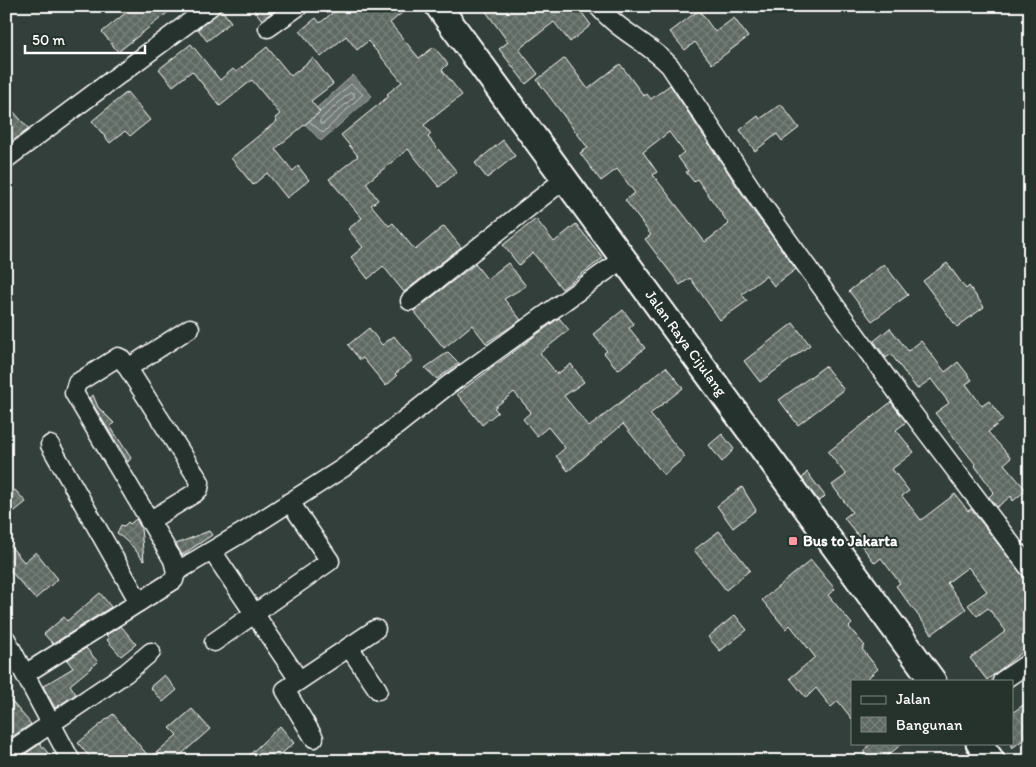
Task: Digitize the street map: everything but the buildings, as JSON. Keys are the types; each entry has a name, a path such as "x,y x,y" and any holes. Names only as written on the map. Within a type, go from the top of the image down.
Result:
{"highway":[{"name":"Jalan Raya Cijulang","path":"438,6 933,680"},
{"path":"980,744 992,761"}],"street":[{"path":"6,159 211,6"},
{"path":"268,28 299,6"},
{"path":"598,6 618,26 659,54 670,66 760,203 910,410 1030,569"},
{"path":"410,301 566,178"},
{"path":"176,569 290,502 342,468 447,386 624,258"},
{"path":"128,368 190,328"},
{"path":"25,674 174,580 176,569 74,393 77,383 118,357 122,358 200,482 199,489 195,494 149,521"},
{"path":"50,445 139,602"},
{"path":"214,642 330,561 290,502"},
{"path":"210,548 299,680"},
{"path":"314,738 285,690 376,629"},
{"path":"6,639 71,761"},
{"path":"349,647 378,690"},
{"path":"6,754 50,722 126,673 151,652"},
{"path":"1003,680 1030,662"}],"water":[{"path":"353,75 372,96 321,141 302,121"}],"place":[{"name":"Bus to Jakarta","path":"793,541"}]}
